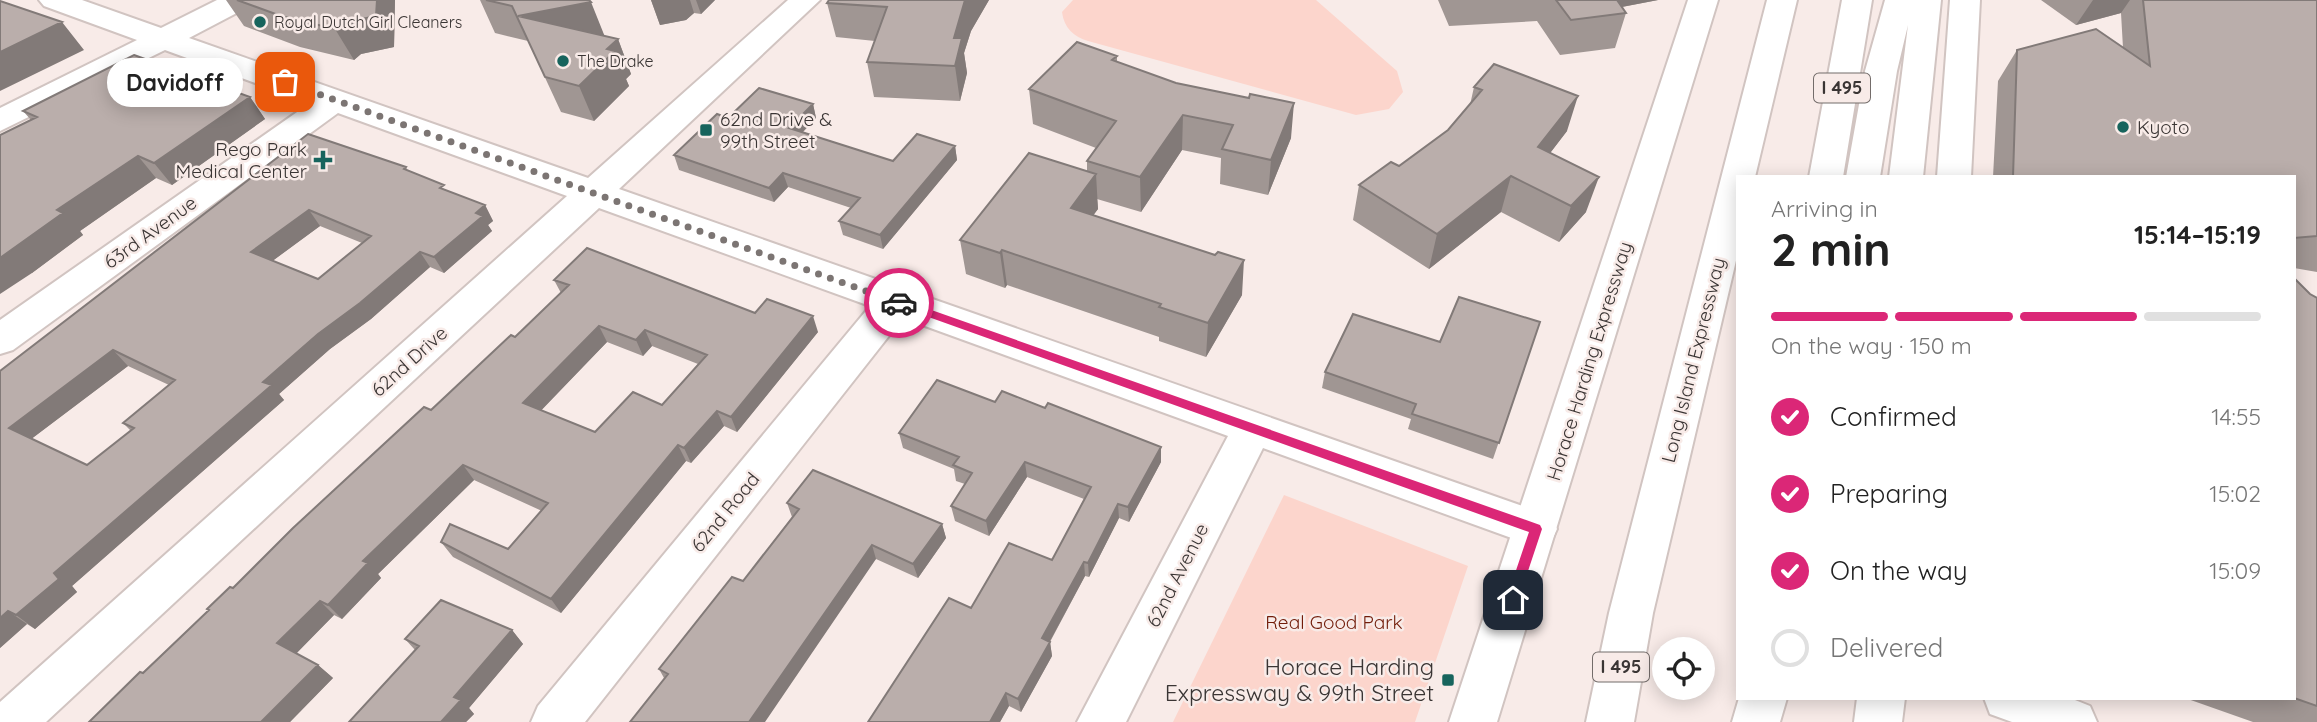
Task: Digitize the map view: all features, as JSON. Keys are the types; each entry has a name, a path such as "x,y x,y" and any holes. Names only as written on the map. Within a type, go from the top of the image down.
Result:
{"main road":[{"path":"54,0 1536,529"},
{"path":"0,121 240,0"},
{"name":"62nd Drive","path":"12,722 805,0"},
{"name":"Horace Harding Expressway","path":"1473,722 1703,0"},
{"name":"I 495","path":"1826,175 1857,0"},
{"path":"1863,175 1881,71 1900,0"},
{"path":"1906,175 1926,0"},
{"path":"1954,175 1965,0"},
{"name":"Long Island Expressway","path":"1737,175 1779,4"},
{"name":"63rd Avenue","path":"0,340 335,100"},
{"name":"Long Island Expressway","path":"1610,722 1631,613 1736,181"},
{"name":"62nd Road","path":"555,722 895,301"},
{"name":"62nd Avenue","path":"1101,722 1253,427"},
{"path":"1587,722 1631,613"},
{"path":"1741,722 1744,700"},
{"path":"1756,722 1762,700"},
{"path":"1878,722 1881,700"},
{"path":"2012,700 2073,722"}],"green space":[{"path":"1073,0 1316,0 1397,71 1403,92 1389,109 1356,115 1088,41 1074,34 1065,23 1062,12"},
{"name":"Real Good Park","path":"1284,495 1468,566 1415,722 1173,722"}],"building":[{"path":"237,0 377,0 376,16 343,23 335,29 281,16"},
{"path":"486,0 589,0 591,2 518,16 618,39 607,49 615,51 579,86 545,77 512,6"},
{"path":"829,0 965,0 954,38 962,38 955,66 867,62 887,7 827,3"},
{"path":"1556,0 1617,0 1626,13 1571,20"},
{"path":"2143,0 2317,0 2317,236 2296,238 2296,175 2013,175 2017,50 2096,29 2150,66"},
{"path":"0,1 62,22 0,52"},
{"path":"1077,42 1117,56 1112,60 1176,83 1249,98 1250,94 1294,103 1271,160 1222,149 1233,125 1183,115 1140,177 1087,161 1116,121 1029,89"},
{"path":"134,55 250,97 154,163 138,156 57,210 63,213 0,258 0,135 37,117 23,111"},
{"path":"1494,64 1578,96 1538,147 1599,177 1571,206 1511,176 1437,234 1359,185 1391,162 1399,166 1448,130 1482,90 1474,87"},
{"path":"759,88 813,104 789,128 893,161 917,134 955,146 880,235 839,221 860,198 783,173 769,188 674,155 717,114 728,118"},
{"path":"308,134 406,167 404,169 444,185 440,188 485,205 476,213 483,216 434,257 420,252 360,303 318,334 263,382 272,385 54,573 59,579 16,615 8,611 0,618 0,371","holes":["309,210 371,236 318,279 251,252","113,350 175,380 123,423 134,428 87,465 9,428"]},
{"path":"1029,153 1096,174 1071,208 1215,255 1218,252 1244,260 1208,323 1159,307 1161,304 1002,250 1000,253 960,240"},
{"path":"587,248 755,313 767,299 813,316 731,417 717,411 684,448 678,445 551,599 441,542 450,524 508,549 548,503 463,465 363,561 368,563 328,605 320,601 277,643 318,665 261,722 89,722 424,407 431,410 511,335 515,337 569,285 554,280","holes":["599,326 636,340 645,330 707,355 662,405 633,392 595,432 523,403"]},
{"path":"2296,280 2317,298 2317,706 2296,699"},
{"path":"1459,297 1540,322 1499,443 1412,414 1416,404 1325,372 1353,314 1440,342"},
{"path":"937,380 995,402 1002,391 1045,408 1048,403 1161,447 1128,507 1118,504 1088,563 1084,562 1042,638 1050,642 1018,699 1006,693 990,722 868,722 949,598 971,608 1009,543 1052,560 1091,487 1025,462 986,521 951,506 972,473 953,465 959,457 899,433"},
{"path":"813,470 942,524 913,564 872,545 749,722 630,722 668,674 659,669 732,577 743,581 799,509 787,503"},
{"path":"441,600 512,630 454,697 461,700 441,722 349,722 419,646 405,639"}],"way so far":[{"path":"285,82 899,303"}],"place":[{"name":"Royal Dutch Girl Cleaners","path":"260,22"},
{"name":"The Drake","path":"563,61"},
{"name":"Davidoff","path":"285,82"},
{"name":"Kyoto","path":"2123,127"},
{"name":"62nd Drive & 99th Street","path":"706,130"},
{"name":"Rego Park Medical Center","path":"323,160"},
{"name":"Horace Harding Expressway & 99th Street","path":"1448,680"}],"route":[{"path":"899,303 1536,529 1513,600"}]}
